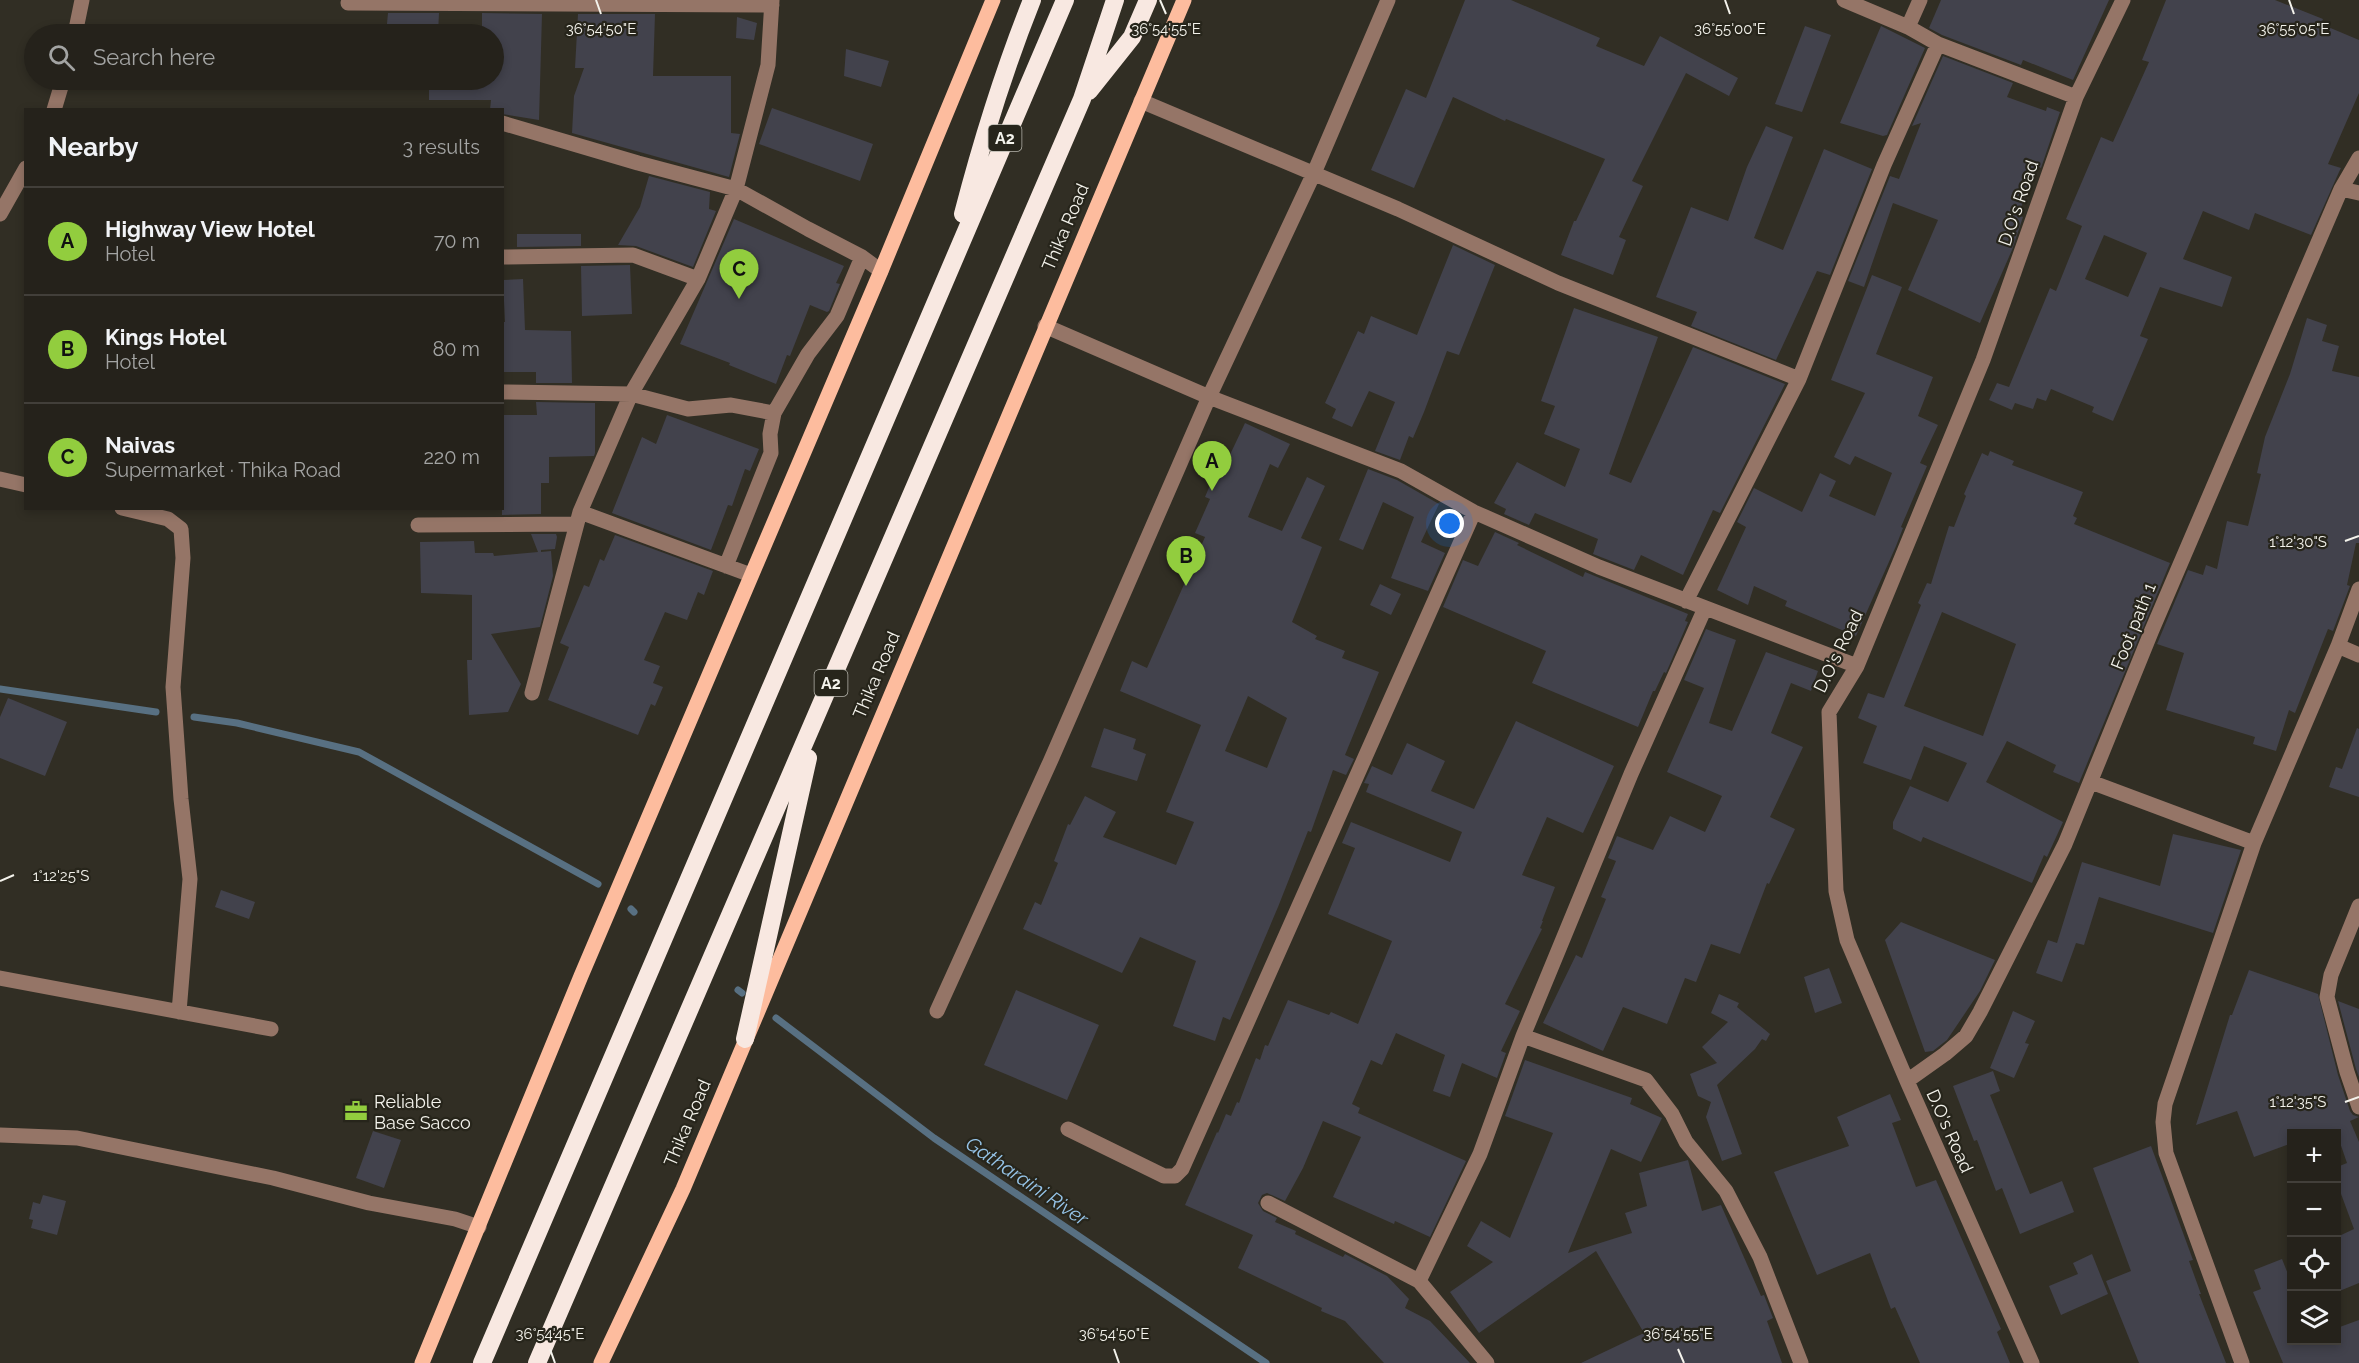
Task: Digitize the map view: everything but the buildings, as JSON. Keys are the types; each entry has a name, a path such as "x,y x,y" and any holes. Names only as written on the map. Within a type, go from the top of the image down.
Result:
{"highway":[{"path":"946,277 986,127 1032,0"},
{"name":"A2","path":"482,1363 1065,0"},
{"name":"Thika Road","path":"537,1363 1082,99 1115,0"},
{"path":"1082,99 1132,37 1148,0"},
{"path":"745,1039 818,715"}],"main road":[{"path":"422,1363 581,976 881,271 993,0"},
{"name":"Thika Road","path":"601,1363 682,1189 1184,0"}],"street":[{"path":"77,24 82,0"},
{"path":"937,1011 1050,762 1209,397 1314,173 1388,0"},
{"path":"1844,0 1908,27 1938,44 2076,97"},
{"path":"1908,27 1920,0"},
{"name":"D.O's Road","path":"2032,1363 1847,940 1836,891 1829,712 1857,666 1983,360 2076,97 2123,0"},
{"path":"348,3 772,2 768,65 736,189 698,279 631,394 578,518 532,693"},
{"path":"1686,601 1799,379 1884,165 1938,44"},
{"path":"55,108 60,90"},
{"path":"1141,101 1398,209 1558,283 1799,379"},
{"path":"504,124 736,189 862,257 881,271"},
{"name":"Foot path 1","path":"1907,1081 1966,1036 2065,844 2156,619 2341,189 2359,158"},
{"path":"0,214 24,172"},
{"path":"2341,189 2359,193"},
{"path":"504,257 633,255 698,279"},
{"path":"726,566 771,453 770,434 774,412 808,354 837,316 862,257"},
{"path":"1045,326 1209,397 1401,471 1474,512 1599,567 1857,666"},
{"path":"504,392 631,394 688,409 731,405 774,412"},
{"path":"0,479 24,485"},
{"path":"130,510 168,519 181,529 183,558 173,687 181,799 190,879 178,1012"},
{"path":"1068,1130 1164,1176 1175,1176 1182,1168 1474,512"},
{"path":"418,525 578,518 751,575"},
{"path":"2242,1363 2170,1168 2163,1122 2165,1104 2254,843 2338,646 2359,589"},
{"path":"1419,1281 1480,1155 1523,1036 1645,741 1705,608"},
{"path":"2338,646 2359,655"},
{"path":"2091,782 2254,843"},
{"path":"2359,906 2331,975 2327,997 2359,1107"},
{"path":"0,978 271,1029"},
{"path":"1523,1036 1646,1080 1652,1087 1672,1114 1686,1143 1726,1191 1760,1257 1801,1363"},
{"path":"0,1135 77,1138 273,1178 369,1203 455,1219 479,1227"},
{"path":"1268,1203 1419,1281 1487,1363"}],"waterway":[{"path":"0,689 156,712"},
{"path":"194,717 237,723 359,752 598,884"},
{"path":"631,909 634,912"},
{"path":"738,990 742,993"},
{"name":"Gatharaini River","path":"776,1018 934,1138 1266,1363"}],"place":[{"name":"Naivas","path":"739,299"},
{"name":"Highway View Hotel","path":"1212,491"},
{"name":"Kings Hotel","path":"1186,586"},
{"name":"Reliable Base Sacco","path":"356,1111"}]}
